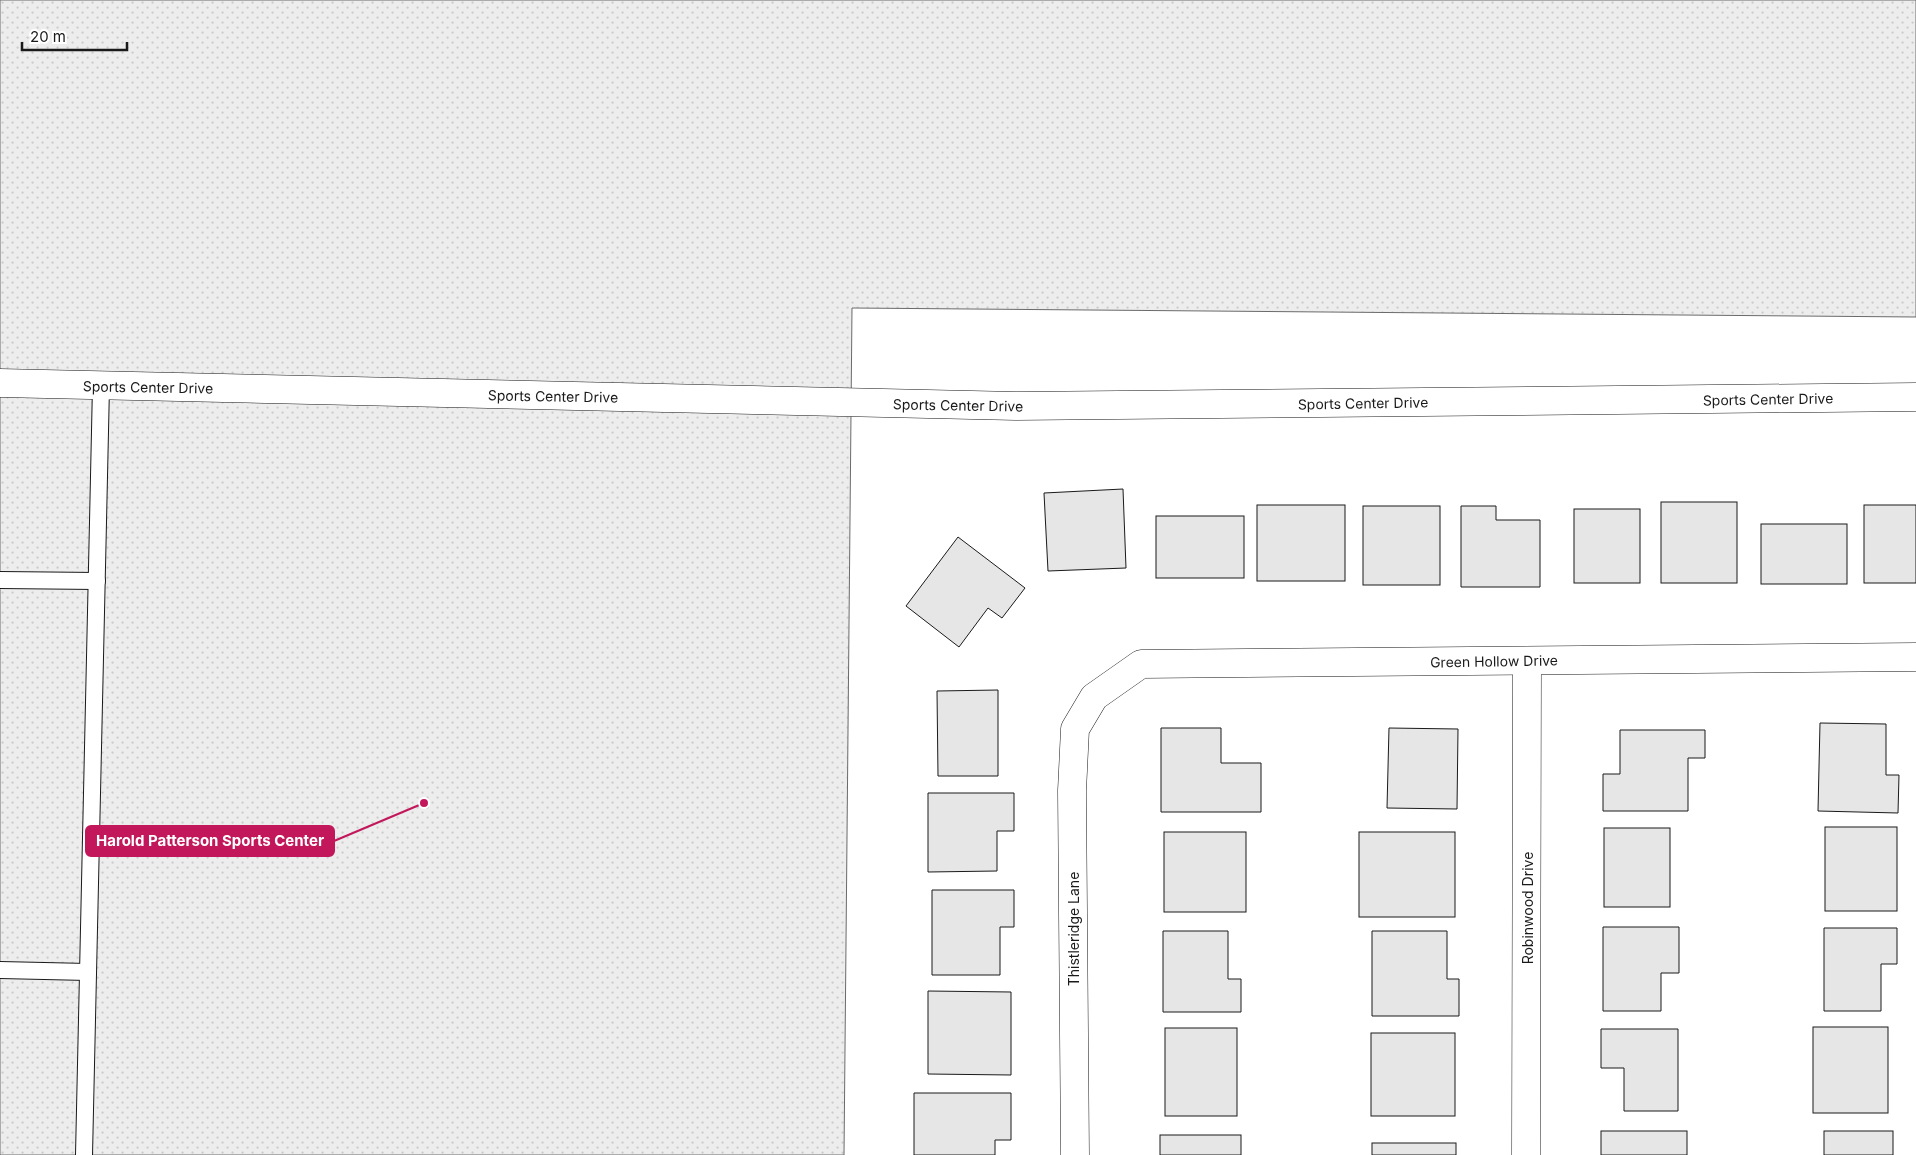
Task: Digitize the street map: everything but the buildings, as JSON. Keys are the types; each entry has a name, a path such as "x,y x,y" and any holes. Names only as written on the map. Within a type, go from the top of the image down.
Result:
{"street":[{"name":"Sports Center Drive","path":"0,384 1016,406 1916,397"},
{"name":"Green Hollow Drive","path":"1088,707 1094,697 1141,664 1916,658"},
{"name":"Robinwood Drive","path":"1526,1155 1528,661"},
{"name":"Thistleridge Lane","path":"1074,1155 1072,791 1075,729 1088,707"}],"lane":[{"path":"84,1155 101,386"},
{"path":"0,580 97,581"},
{"path":"0,970 88,972"}],"shaded area":[{"path":"0,0 1916,0 1916,317 852,308 844,1155 0,1155"}],"place":[{"name":"Harold Patterson Sports Center","path":"424,803"}]}
